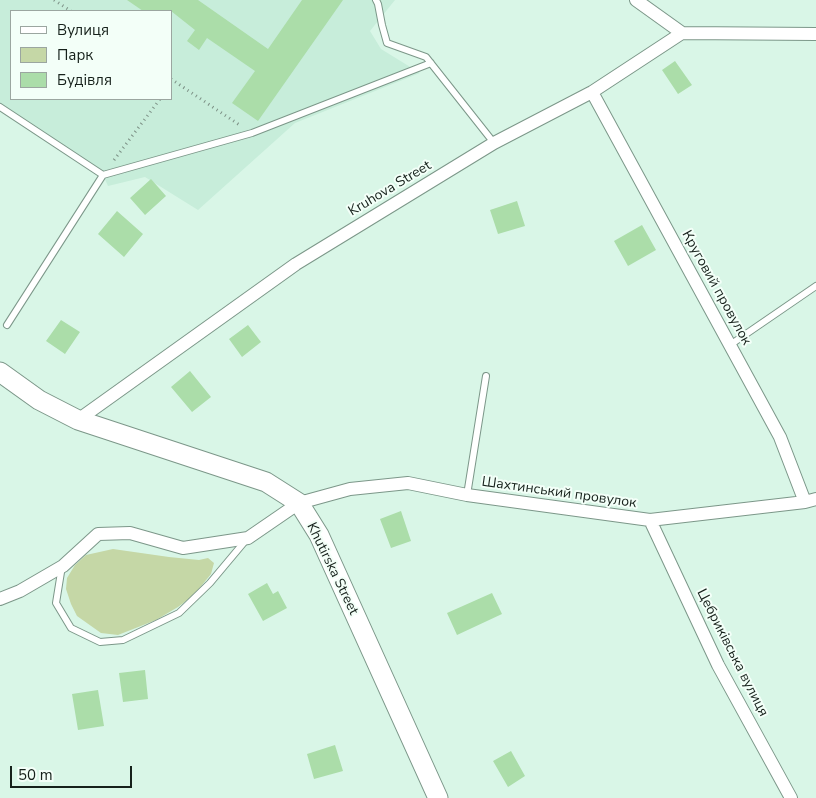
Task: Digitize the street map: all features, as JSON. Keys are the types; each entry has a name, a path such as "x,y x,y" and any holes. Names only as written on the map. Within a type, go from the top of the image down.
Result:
{"main road":[{"name":"Khutirska Street","path":"0,372 39,400 78,420 266,482 299,503 319,535 438,798"}],"street":[{"path":"636,0 682,33 816,34"},
{"name":"Kruhova Street","path":"78,420 296,264 494,143 592,92 682,33"},
{"name":"Круговий провулок","path":"592,92 780,437 810,500"},
{"name":"Шахтинський провулок","path":"248,538 299,503 350,489 408,483 467,495 650,520 810,500"},
{"name":"Цебриківська вулиця","path":"650,520 718,665 791,798"},
{"path":"0,599 20,591 62,566 98,534 130,533 184,548 248,538"}],"lane":[{"path":"376,0 387,43 426,57 494,143"},
{"path":"7,325 103,175 252,133 431,63"},
{"path":"0,107 103,175"},
{"path":"730,346 816,286"},
{"path":"467,495 486,376"},
{"path":"62,566 56,602 71,628 100,642 123,640 179,613 210,583 248,538"}],"path":[{"path":"54,0 69,10"},
{"path":"172,81 252,133"},
{"path":"103,175 159,100"}],"shaded area":[{"path":"0,0 395,0 370,31 381,49 420,73 295,123 198,210 145,177 108,186 103,175 0,107"}],"green space":[{"path":"113,549 199,560 208,558 214,563 211,574 194,595 178,607 156,620 118,635 101,633 77,616 66,589 67,578 75,565 86,555"}],"building":[{"path":"127,0 198,0 268,49 302,0 343,0 258,121 232,103 255,71 207,38 199,50 187,41 195,30 172,10 142,10"},
{"path":"675,61 692,85 678,94 662,70"},
{"path":"151,179 166,196 145,215 130,198"},
{"path":"517,201 525,226 498,234 490,210"},
{"path":"117,211 143,234 124,257 98,234"},
{"path":"642,225 656,250 628,266 614,241"},
{"path":"61,320 80,332 65,354 46,341"},
{"path":"248,325 261,342 242,357 229,339"},
{"path":"190,371 211,397 192,412 171,387"},
{"path":"401,511 411,541 391,548 380,519"},
{"path":"267,583 273,594 278,591 287,608 263,621 248,594"},
{"path":"492,593 502,614 457,635 447,613"},
{"path":"145,670 148,699 123,702 119,673"},
{"path":"98,690 104,726 78,730 72,694"},
{"path":"335,745 343,771 314,779 307,754"},
{"path":"511,751 525,776 508,787 493,761"}]}
